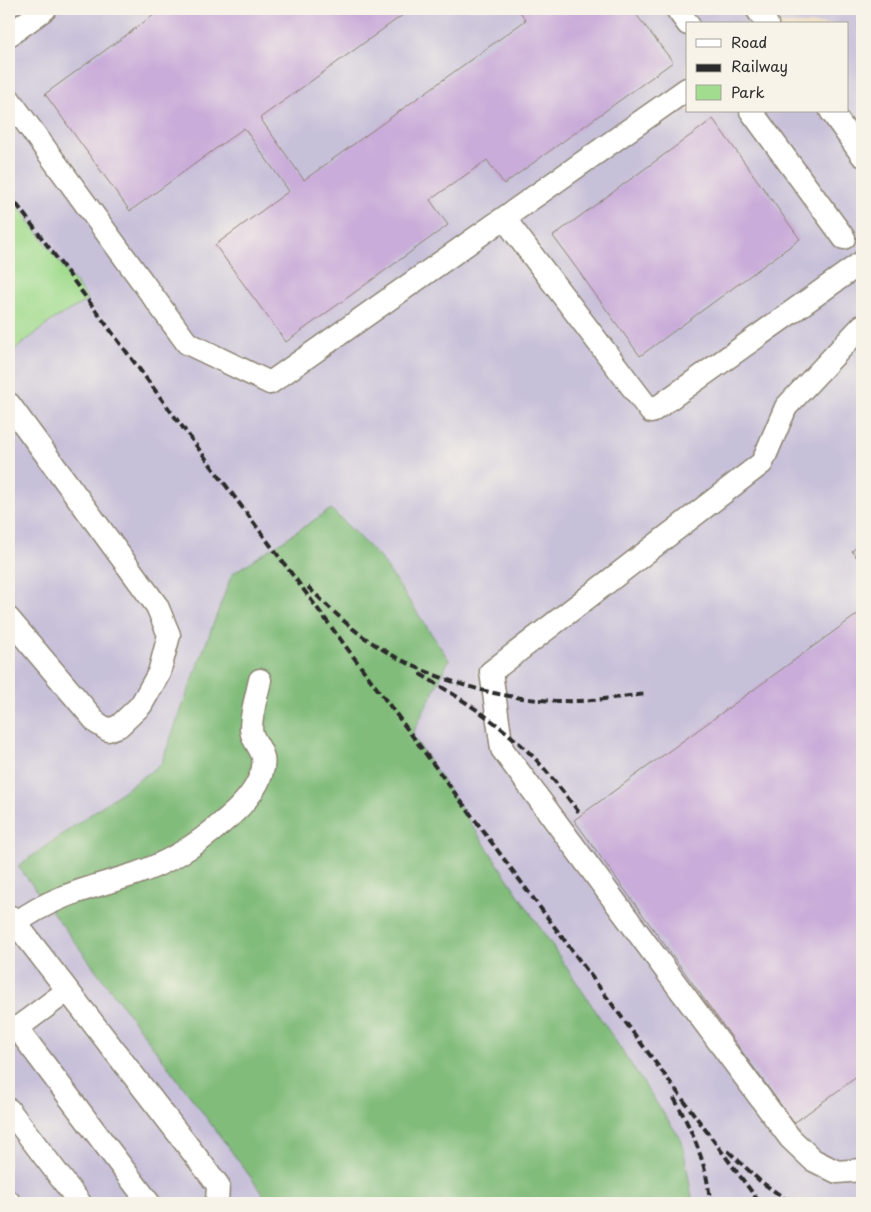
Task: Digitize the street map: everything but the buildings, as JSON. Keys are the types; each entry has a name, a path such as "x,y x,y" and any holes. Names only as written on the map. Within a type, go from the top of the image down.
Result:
{"street":[{"path":"9,35 45,9"},
{"path":"677,9 687,22"},
{"path":"756,9 766,22"},
{"path":"9,99 187,343 270,383 686,90"},
{"path":"752,112 844,238"},
{"path":"832,112 862,155"},
{"path":"504,218 651,412 862,262"},
{"path":"862,326 786,407 762,463 491,672 502,749 790,1138 813,1160 837,1172 862,1170"},
{"path":"9,404 157,606 169,635 159,673 141,705 119,726 108,730 96,723 9,620"},
{"path":"217,1203 218,1185 12,921 53,900 136,874 173,858 205,838 231,816 249,796 262,774 263,753 251,730 260,680"},
{"path":"63,986 13,1031 149,1203"},
{"path":"9,1110 80,1203"}],"shaded area":[{"path":"9,9 862,9 862,1203 9,1203"}],"green space":[{"path":"9,194 88,300 54,319 9,354"},
{"path":"331,509 381,559 449,660 412,735 682,1141 693,1203 270,1203 18,866 161,764 232,574"}],"railway":[{"path":"9,194 760,1203"},
{"path":"308,587 346,623 371,642 414,666 462,685 513,697 538,700 583,701 646,694"},
{"path":"420,674 479,712 522,746 549,774 581,815"},
{"path":"674,1098 698,1149 706,1175 710,1203"},
{"path":"728,1151 760,1181 791,1203"}]}
